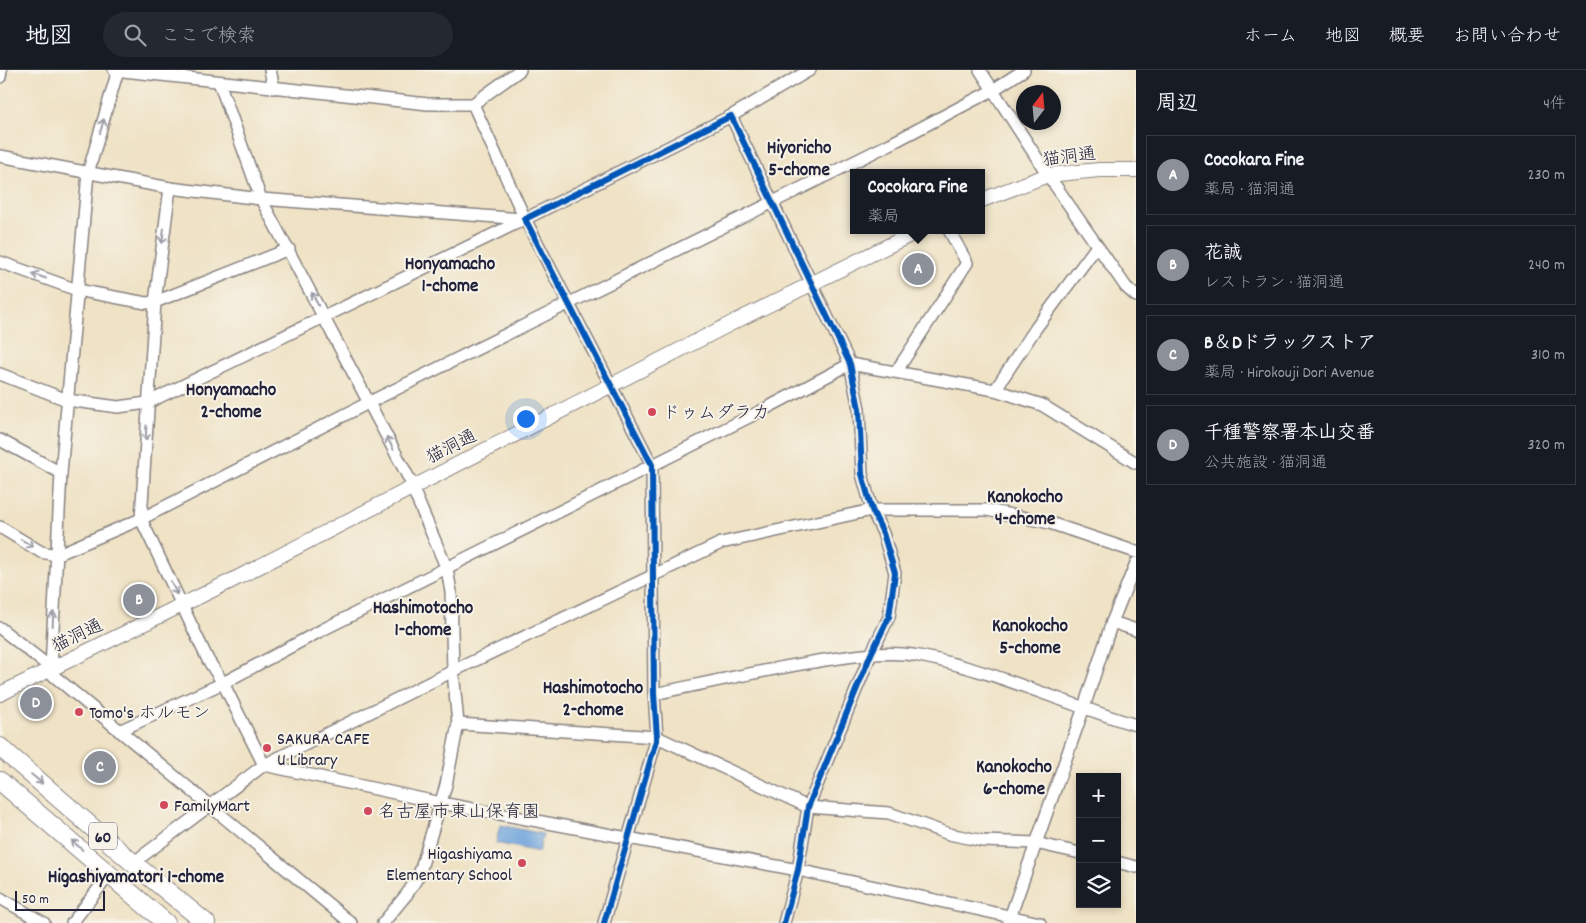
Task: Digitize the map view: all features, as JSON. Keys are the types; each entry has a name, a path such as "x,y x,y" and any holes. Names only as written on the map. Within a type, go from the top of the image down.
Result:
{"main road":[{"name":"60","path":"0,747 133,863 206,923"},
{"name":"60","path":"0,781 54,824 109,875 166,923"}],"street":[{"path":"0,77 2,70"},
{"path":"114,70 428,104 473,104 520,70"},
{"path":"118,70 88,173 61,473 51,668 54,676 351,923"},
{"path":"270,70 274,88"},
{"path":"0,374 67,400 118,406 147,403 525,220 731,116 810,70"},
{"path":"980,70 1097,246 1126,287 1136,296"},
{"path":"0,527 41,552 56,555 141,519 368,403 890,144 993,90 1024,70"},
{"path":"219,82 261,199 289,248 412,487 447,569 451,592 453,671 458,724 454,754 419,874 407,894 383,923"},
{"path":"473,104 525,220 652,465 654,694 657,738 604,923"},
{"path":"731,116 850,364 859,409 862,474 872,510 884,533 895,573 890,617 871,654 808,807 798,870 784,923"},
{"path":"0,156 170,188 261,199 525,220"},
{"name":"猫洞通","path":"985,199 1048,174 1099,170 1136,170"},
{"path":"170,188 155,302 141,519 208,660 223,683 264,765"},
{"name":"猫洞通","path":"0,694 182,605 912,234"},
{"path":"896,372 968,263 951,234"},
{"path":"995,390 1036,328 1097,246"},
{"path":"0,262 78,290 146,303 155,302 289,248"},
{"path":"119,731 223,683 324,629 447,569 850,364 995,390 1042,405 1136,463"},
{"path":"0,440 61,473"},
{"path":"133,863 264,765 453,671 721,543 872,510 987,510 1050,523 1136,552"},
{"path":"1009,919 1112,622 1136,563"},
{"path":"1112,622 1136,630"},
{"path":"0,628 51,668"},
{"path":"654,694 784,666 871,654 918,656 980,672 1083,710 1136,725"},
{"path":"458,724 657,738 808,807 889,813 957,836 984,841 1035,843 1076,852"},
{"path":"264,765 441,803 798,870 1009,919 1040,923"},
{"path":"1121,863 1136,866"},
{"path":"72,923 109,875"},
{"path":"0,898 44,923"}],"water":[{"path":"500,825 543,834 539,852 496,843"}],"cycle path":[{"path":"604,923 657,737 654,694 652,465 525,219 731,116 850,364 859,409 862,474 872,510 883,533 895,573 889,617 871,654 808,807 798,870 784,923"}],"place":[{"name":"Cocokara Fine","path":"918,269"},
{"name":"ドゥムダラカ","path":"652,412"},
{"name":"花誠","path":"139,600"},
{"name":"千種警察署本山交番","path":"36,703"},
{"name":"Tomo's ホルモン","path":"79,712"},
{"name":"SAKURA CAFE U Library","path":"267,748"},
{"name":"B＆Dドラックストア","path":"100,767"},
{"name":"FamilyMart","path":"164,805"},
{"name":"名古屋市東山保育園","path":"368,811"},
{"name":"Higashiyama Elementary School","path":"522,863"}],"district":[{"name":"Hiyoricho 5-chome","path":"799,157"},
{"name":"Honyamacho 1-chome","path":"450,273"},
{"name":"Honyamacho 2-chome","path":"231,399"},
{"name":"Kanokocho 4-chome","path":"1025,506"},
{"name":"Hashimotocho 1-chome","path":"423,617"},
{"name":"Kanokocho 5-chome","path":"1030,635"},
{"name":"Hashimotocho 2-chome","path":"593,697"},
{"name":"Kanokocho 6-chome","path":"1014,776"},
{"name":"Higashiyamatori 1-chome","path":"136,875"}]}
